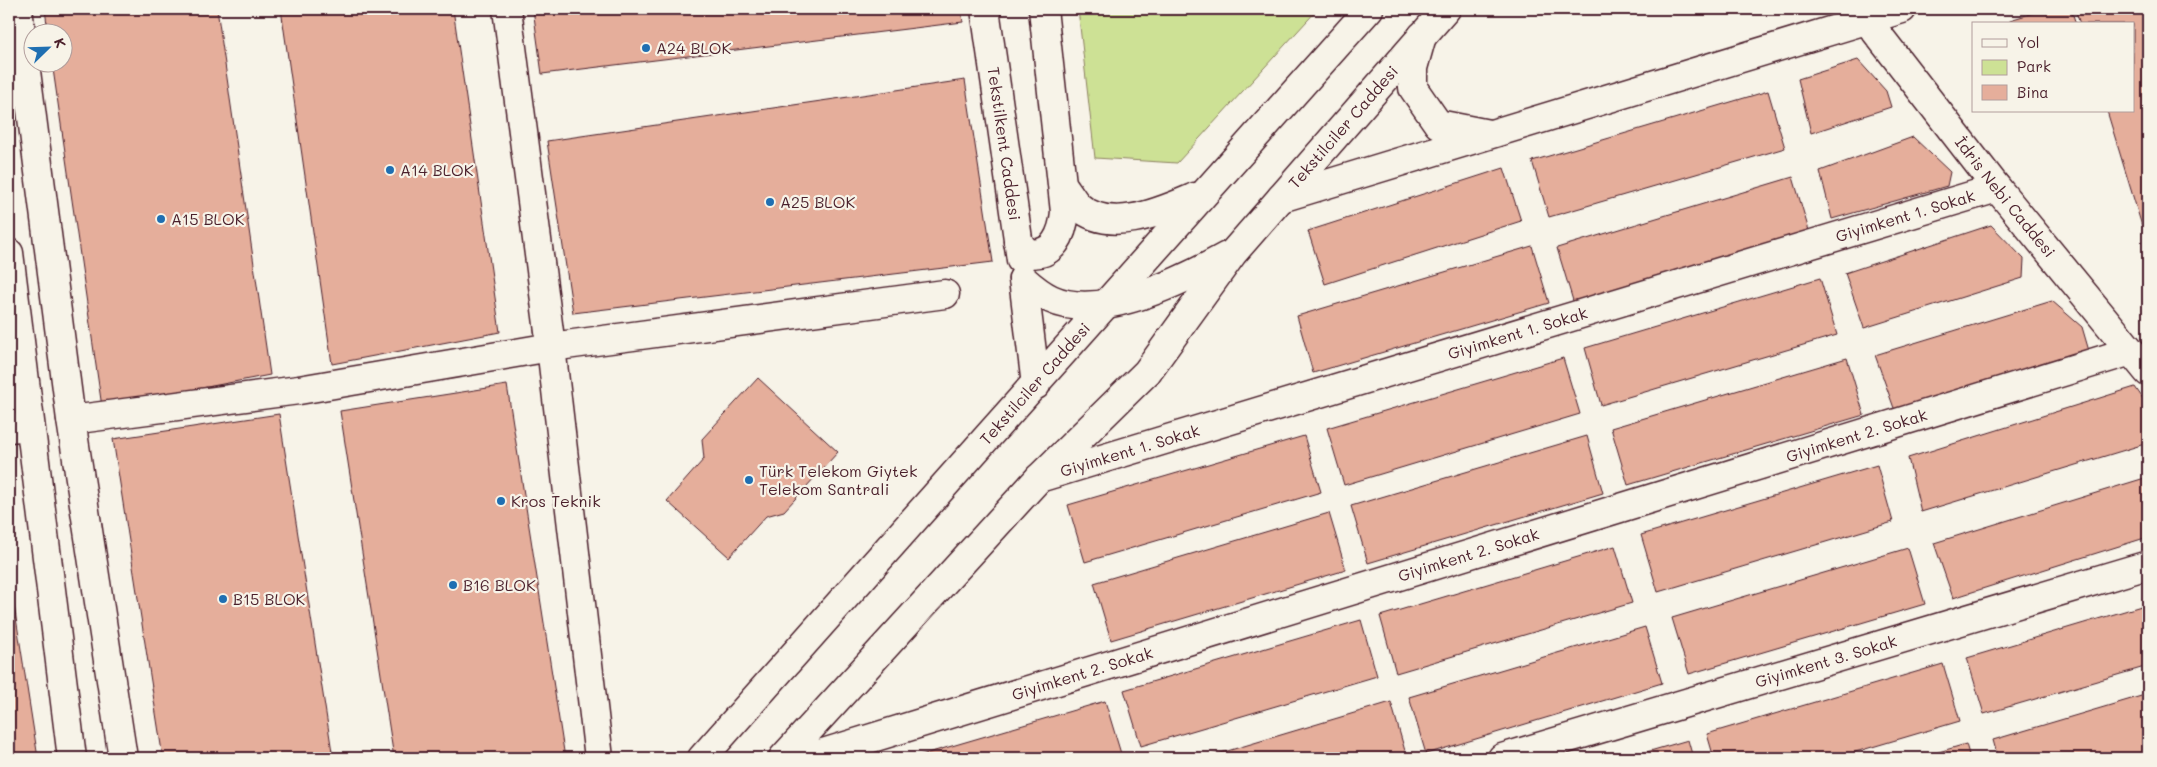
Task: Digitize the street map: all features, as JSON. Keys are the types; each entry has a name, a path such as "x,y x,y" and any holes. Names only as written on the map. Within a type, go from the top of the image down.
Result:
{"street":[{"path":"18,9 71,420 123,758"},
{"path":"507,9 551,346 599,758"},
{"name":"Tekstilkent Caddesi","path":"985,9 1036,385"},
{"path":"1018,242 1023,250 1032,254 1047,251 1054,245 1063,228 1064,187 1042,9"},
{"name":"Tekstilciler Caddesi","path":"702,758 1369,9"},
{"name":"Tekstilciler Caddesi","path":"783,758 1039,478 1147,372 1233,252 1446,9"},
{"path":"1281,198 1902,9"},
{"name":"İdris Nebi Caddesi","path":"1866,20 1997,188 2148,372"},
{"path":"1422,36 1413,68 1413,88 1438,124 1492,134"},
{"path":"1064,187 1079,206 1100,217 1120,219 1140,218 1202,195"},
{"name":"Giyimkent 1. Sokak","path":"1039,478 1997,188"},
{"path":"1023,278 1036,290 1053,300 1073,305 1105,304 1185,278 1233,252"},
{"path":"9,253 19,427 72,758"},
{"path":"19,427 299,390 551,346 945,294"},
{"name":"Giyimkent 2. Sokak","path":"807,758 2131,351"},
{"name":"Giyimkent 3. Sokak","path":"1502,758 2148,565"}],"green space":[{"path":"1078,9 1318,9 1177,163 1095,158"}],"building":[{"name":"A15 BLOK","path":"45,9 217,9 270,375 102,407 53,72 72,72 72,22 47,22"},
{"name":"A14 BLOK","path":"281,9 453,9 500,332 332,364"},
{"name":"A24 BLOK","path":"533,9 961,9 963,22 542,74"},
{"path":"2046,9 2071,9 2075,22 2011,22 2010,20"},
{"path":"2075,9 2148,9 2148,225 2142,226 2107,112 2134,112 2134,22 2079,22"},
{"path":"1858,60 1886,91 1891,107 1811,133 1798,79"},
{"name":"A25 BLOK","path":"965,80 993,262 573,313 547,141"},
{"path":"1768,91 1785,148 1549,217 1532,161"},
{"path":"1913,137 1950,172 1947,186 1832,219 1820,171"},
{"path":"1504,168 1521,221 1325,284 1308,231"},
{"path":"1793,177 1810,234 1574,304 1557,248"},
{"path":"1991,225 2024,259 2023,278 1864,328 1845,273"},
{"path":"1532,246 1549,303 1313,373 1297,316"},
{"path":"1820,278 1837,335 1601,405 1585,348"},
{"path":"2052,301 2082,327 2089,351 1895,411 1875,355"},
{"path":"1563,358 1580,414 1344,485 1327,428"},
{"path":"1847,358 1864,415 1628,485 1611,428"},
{"name":"Türk Telekom Giytek Telekom Santrali","path":"758,378 838,452 784,511 766,516 729,557 667,501 704,459 702,439"},
{"name":"B16 BLOK","path":"507,385 565,758 394,758 340,411"},
{"path":"2135,387 2148,406 2148,443 1921,512 1908,458"},
{"name":"B15 BLOK","path":"279,414 333,758 163,758 113,439"},
{"path":"1304,436 1321,492 1085,562 1068,505"},
{"path":"1587,436 1603,493 1368,563 1351,506"},
{"path":"1877,465 1893,522 1658,592 1641,535"},
{"path":"2148,477 2148,537 1953,598 1934,543"},
{"path":"1329,513 1346,570 1111,640 1094,583"},
{"path":"1615,546 1632,603 1396,673 1380,616"},
{"path":"1908,548 1925,604 1689,674 1672,618"},
{"path":"9,573 38,758 9,758"},
{"path":"2148,604 2148,666 1984,714 1967,658"},
{"path":"1361,620 1377,676 1141,746 1124,690"},
{"path":"1645,627 1662,683 1426,754 1409,697"},
{"path":"1943,664 1960,721 1835,758 1714,758 1707,734"},
{"path":"2148,694 2148,756 2140,758 1998,758 1993,740"},
{"path":"1105,701 1122,757 911,758"},
{"path":"1391,702 1407,758 1204,758"},
{"path":"1688,740 1693,758 1626,758"},
{"path":"1966,744 1970,758 1918,758"}],"place":[{"name":"A24 BLOK","path":"646,48"},
{"name":"A14 BLOK","path":"390,170"},
{"name":"A25 BLOK","path":"770,202"},
{"name":"A15 BLOK","path":"161,219"},
{"name":"Türk Telekom Giytek Telekom Santrali","path":"749,480"},
{"name":"Kros Teknik","path":"501,501"},
{"name":"B16 BLOK","path":"453,585"},
{"name":"B15 BLOK","path":"223,599"}]}
